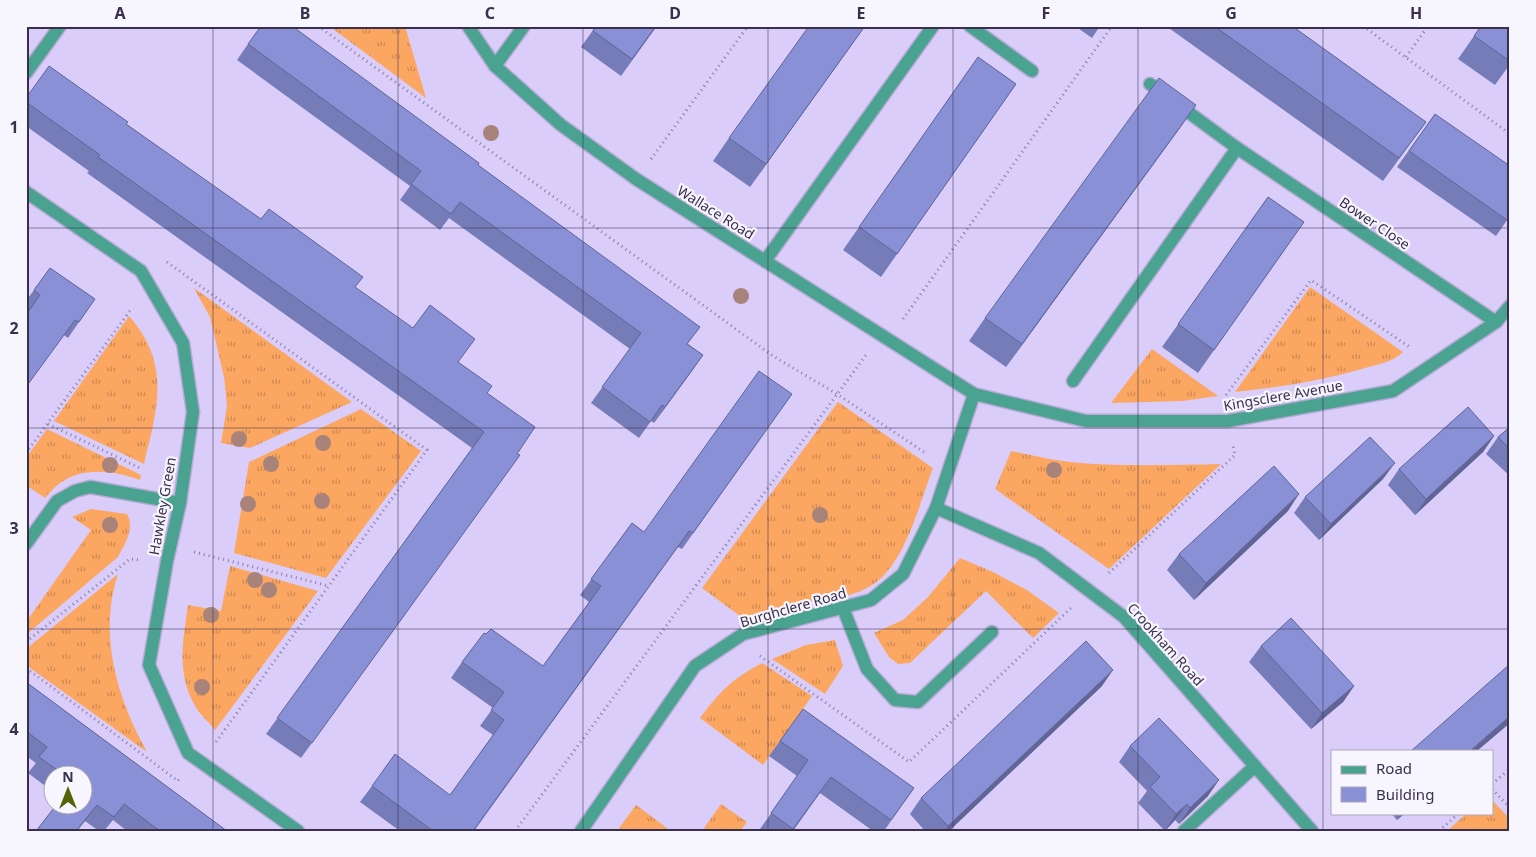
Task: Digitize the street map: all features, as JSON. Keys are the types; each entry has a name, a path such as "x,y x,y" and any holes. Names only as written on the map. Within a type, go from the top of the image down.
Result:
{"street":[{"path":"26,73 60,26"},
{"name":"Wallace Road","path":"468,26 494,66 561,124 636,180 974,394"},
{"path":"494,66 524,26"},
{"path":"765,261 933,26"},
{"path":"970,26 1032,71"},
{"name":"Bower Close","path":"1150,84 1237,148 1496,322"},
{"path":"1073,381 1237,148"},
{"name":"Hawkley Green","path":"26,192 140,271 183,343 193,412 180,503 167,561 149,664 188,753 298,831"},
{"name":"Kingsclere Avenue","path":"974,394 1086,421 1228,421 1393,392 1496,322 1510,306"},
{"name":"Burghclere Road","path":"580,831 696,666 743,634 871,600 903,574 936,508 974,394"},
{"path":"26,544 57,501 75,491 90,487 180,503"},
{"name":"Crookham Road","path":"936,508 1039,553 1124,617 1312,831"},
{"path":"843,608 867,669 895,700 918,702 992,632"},
{"path":"1184,831 1255,766"}],"path":[{"path":"318,26 773,356 837,394 949,469"},
{"path":"636,180 748,26"},
{"path":"515,831 881,334 898,326 1112,26"},
{"path":"1363,26 1509,132"},
{"path":"1406,57 1428,26"},
{"path":"26,668 178,781 196,759 212,747 427,450 158,256 140,271"},
{"path":"1090,591 1235,455 1225,397 1311,280 1434,364"},
{"path":"26,453 149,285"},
{"path":"48,424 147,471 184,475"},
{"path":"170,546 329,586"},
{"path":"26,642 130,559 167,561"},
{"path":"1494,782 1510,768"},
{"path":"1494,791 1510,808"},
{"path":"1439,831 1458,814"}],"green space":[{"path":"329,26 405,26 426,98"},
{"path":"1310,287 1403,352 1386,362 1333,377 1285,386 1235,392"},
{"path":"194,288 352,402 250,448 221,443 227,406 224,377 210,317"},
{"path":"129,316 142,334 151,352 156,369 158,387 153,424 144,464 54,421"},
{"path":"1152,349 1218,396 1183,401 1111,403"},
{"path":"838,402 933,468 912,528 889,570 869,587 843,597 795,603 744,619 702,588"},
{"path":"361,409 421,451 326,578 234,553 249,462"},
{"path":"47,429 141,475 140,480 120,474 88,472 68,478 57,485 45,498 26,485 26,458"},
{"path":"1011,451 1052,459 1110,465 1221,464 1109,569 995,489"},
{"path":"91,509 127,514 130,531 118,557 27,634 26,622 91,530 72,517"},
{"path":"960,558 993,572 1027,590 1059,613 1033,638 986,591 910,663 898,664 889,657 874,633 903,620 928,597"},
{"path":"230,566 318,591 215,730 197,709 189,693 183,669 183,644 188,605 221,611"},
{"path":"118,574 112,597 110,642 119,688 136,731 147,752 26,665 26,649"},
{"path":"835,640 843,666 825,694 772,659 806,645"},
{"path":"762,663 812,696 763,765 700,718 727,686"},
{"path":"1494,802 1510,819 1510,831 1447,831 1466,814 1494,814"},
{"path":"721,804 747,822 740,831 702,831"},
{"path":"636,805 671,831 617,831"}],"building":[{"path":"261,26 292,26 700,327 687,344 703,355 665,407 662,405 650,422 602,387 641,333 460,202 451,214 411,184 421,171 248,44"},
{"path":"596,26 656,26 632,59 593,31"},
{"path":"809,26 865,26 766,164 729,138"},
{"path":"1214,26 1292,26 1426,122 1399,158"},
{"path":"1481,26 1510,26 1510,61 1474,36"},
{"path":"978,57 1016,84 897,254 859,227"},
{"path":"49,66 128,122 126,124 261,219 269,209 363,277 355,287 413,328 430,305 475,339 458,362 492,386 487,393 535,427 517,454 520,455 312,743 277,718 484,432 98,157 100,155 26,102 26,98"},
{"path":"1159,78 1196,105 1022,344 985,318"},
{"path":"1435,114 1510,166 1510,216 1507,220 1409,151"},
{"path":"1268,197 1304,222 1214,350 1178,324"},
{"path":"50,268 95,299 79,322 75,320 26,387 26,315 40,295 34,290"},
{"path":"759,371 792,394 693,533 689,531 473,831 433,831 372,786 395,754 450,795 504,720 491,710 504,692 462,662 484,633 486,634 491,629 543,666 601,586 591,579 632,523 644,532"},
{"path":"1468,407 1494,436 1426,499 1399,469"},
{"path":"1510,427 1510,449 1498,437"},
{"path":"1370,437 1395,463 1331,524 1305,497"},
{"path":"1274,466 1299,494 1206,583 1179,554"},
{"path":"1291,618 1354,686 1322,713 1261,646"},
{"path":"1086,641 1113,670 948,826 921,798"},
{"path":"1510,664 1510,716 1471,750 1412,750"},
{"path":"26,682 227,831 160,831 124,804 114,817 97,805 92,811 92,764 49,764 39,757 47,747 26,731"},
{"path":"803,709 914,788 891,820 831,777 793,829 771,813 808,760 780,741"},
{"path":"1159,718 1219,780 1190,808 1187,804 1176,814 1150,787 1160,777 1130,746"},
{"path":"49,814 90,814 76,831 36,831"}]}
